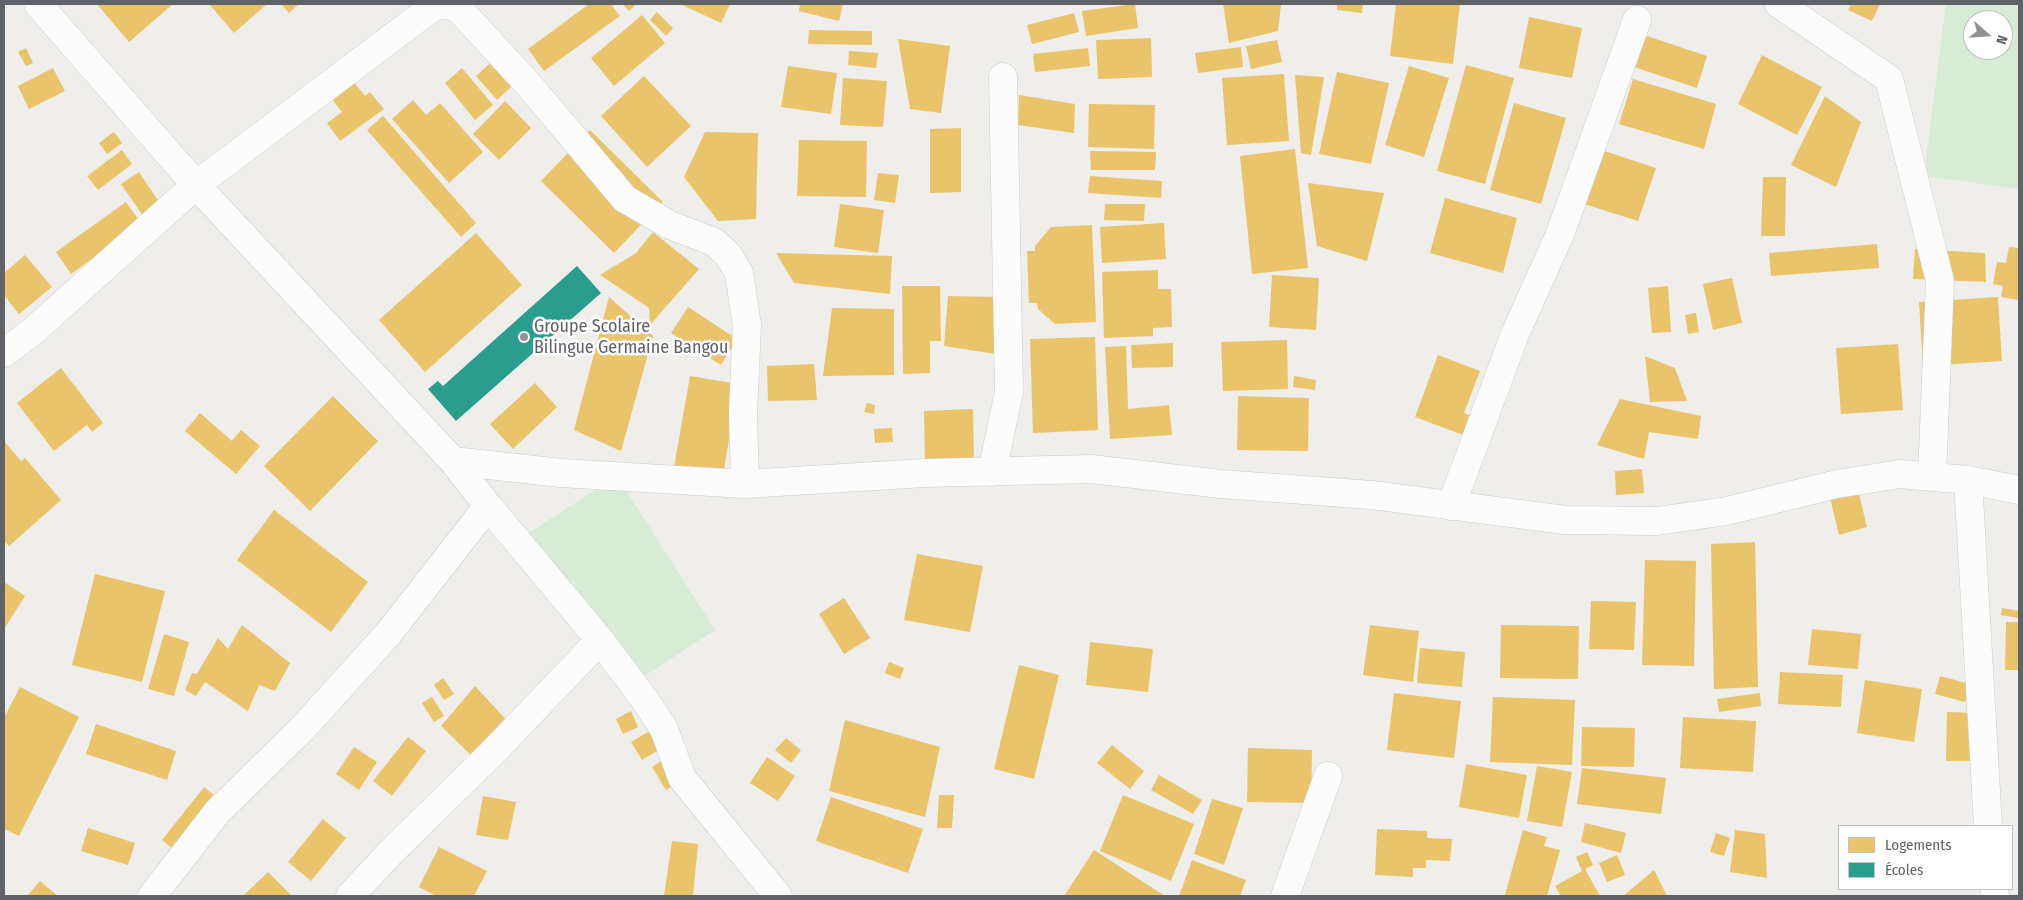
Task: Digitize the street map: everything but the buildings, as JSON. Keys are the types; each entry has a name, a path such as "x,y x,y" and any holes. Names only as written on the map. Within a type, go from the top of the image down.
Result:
{"street":[{"path":"38,4 196,185 453,461 488,506 600,640 664,729 682,778 778,896"},
{"path":"1779,4 1888,79 1940,281 1932,476"},
{"path":"4,353 32,332 196,185 430,9 437,5 449,5 459,9 528,84 625,199 670,225 714,242 728,255 739,272 747,325 743,413 745,484"},
{"path":"1451,506 1514,334 1560,234 1637,20"},
{"path":"992,472 1009,392 1003,77"},
{"path":"453,461 561,473 745,484 924,473 1091,469 1221,484 1372,495 1566,520 1657,521 1727,511 1846,482 1900,474 1968,480 2019,490"},
{"path":"1968,480 1988,825"},
{"path":"152,896 218,811 302,729 388,634 488,506"},
{"path":"350,896 391,852 494,751 600,640"},
{"path":"1285,896 1328,776"}],"green space":[{"path":"1946,4 2019,4 2019,189 1924,176"},
{"path":"617,476 715,630 620,692 521,538"}],"place":[{"name":"Groupe Scolaire Bilingue Germaine Bangou","path":"524,337"}]}
